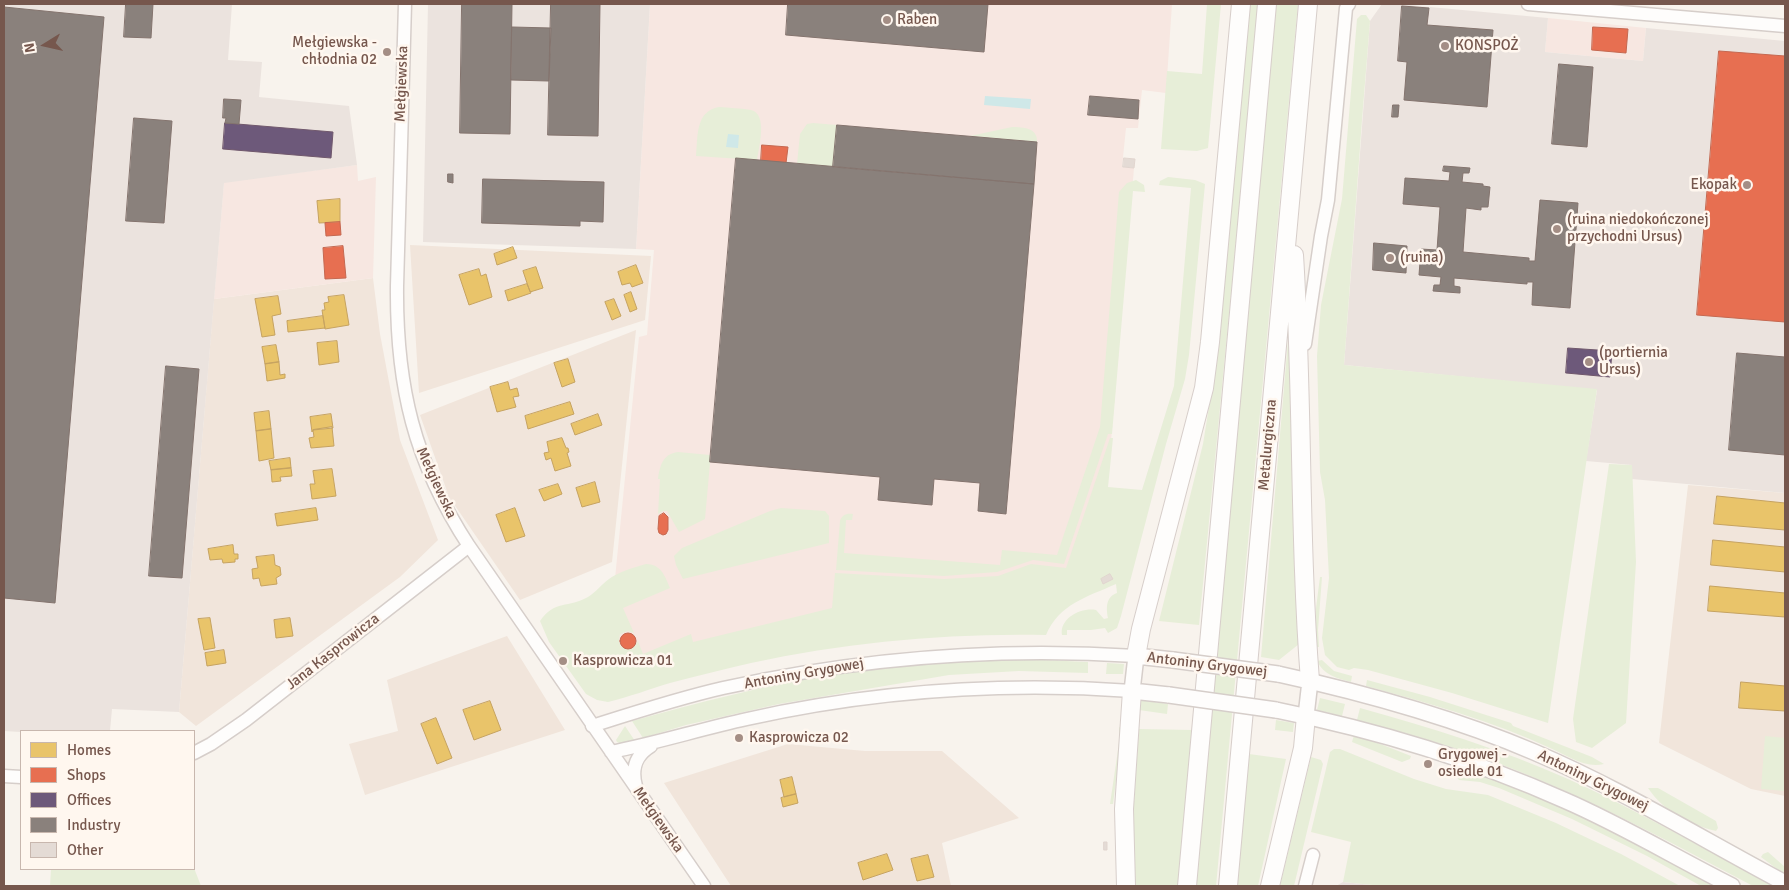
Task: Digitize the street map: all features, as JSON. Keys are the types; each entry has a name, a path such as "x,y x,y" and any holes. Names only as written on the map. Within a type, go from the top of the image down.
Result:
{"main road":[{"path":"1136,656 1141,629 1204,388 1210,342 1241,4"},
{"path":"1187,886 1267,4"},
{"name":"Metalurgiczna","path":"1228,886 1308,4"},
{"path":"1290,199 1297,307 1310,681"},
{"path":"1126,886 1124,808 1132,691"},
{"path":"1270,886 1303,748 1306,716"}],"street":[{"name":"Mełgiewska","path":"405,4 396,310 400,368 408,409 425,465 449,515 469,546 704,886"},
{"name":"Metalurgiczna","path":"1299,396 1306,328 1328,200 1346,8 1349,4"},
{"path":"1528,4 1785,26"},
{"name":"Jana Kasprowicza","path":"195,752 246,720 469,546"},
{"name":"Antoniny Grygowej","path":"592,726 721,689 853,664 977,654 1053,653 1136,656 1173,660 1278,674 1310,681 1422,712 1492,735 1534,752 1652,809 1785,883"},
{"path":"1132,691 1136,656"},
{"path":"1306,716 1310,681"},
{"name":"Antoniny Grygowej","path":"611,752 731,722 776,713 890,696 953,690 1023,688 1093,688 1169,695 1306,716 1387,736 1447,754 1565,800 1732,886"},
{"path":"637,790 634,770 638,756 661,741"},
{"path":"4,776 20,777"},
{"path":"1305,886 1313,855"}],"shaded area":[{"path":"4,4 232,4 228,60 262,62 259,97 349,106 357,165 224,183 179,712 112,709 110,730 4,731"},
{"path":"428,4 650,4 636,249 423,242"},
{"path":"650,4 1172,4 1166,93 1142,90 1138,128 1126,128 1122,167 1134,168 1111,441 1068,570 949,596 605,679 639,337 647,335 654,250 636,249"},
{"path":"1382,4 1548,18 1545,52 1643,61 1646,28 1785,41 1785,493 1632,479 1632,465 1586,461 1597,390 1344,365 1370,21"},
{"path":"1548,18 1646,28 1643,61 1545,52"},
{"path":"357,165 358,181 376,177 373,278 214,299 224,182"},
{"path":"410,245 651,256 645,320 419,393"},
{"path":"373,278 380,334 400,440 438,540 400,577 196,726 179,712 214,299"},
{"path":"636,330 612,562 520,600 449,497 420,415"},
{"path":"1688,485 1785,493 1785,796 1751,789 1659,743"},
{"path":"507,636 565,730 365,795 349,744 398,731 387,680"},
{"path":"788,744 865,751 942,751 1019,818 942,843 951,886 731,886 664,783"},
{"path":"1343,882 1382,886 1336,886"}],"green space":[{"path":"1207,4 1221,4 1208,148 1197,151 1161,149 1167,71 1202,74"},
{"path":"1249,4 1259,4 1199,625 1159,621 1203,444 1217,357"},
{"path":"1273,4 1298,4 1216,886 1194,886"},
{"path":"1361,15 1366,15 1370,21 1344,365 1597,389 1548,723 1452,693 1368,670 1354,668 1349,670 1337,667 1325,655 1322,638 1329,578 1325,500 1320,472 1317,356 1321,305 1342,199 1357,19"},
{"path":"719,107 747,109 756,113 761,124 757,160 696,156 699,126 702,119 711,109"},
{"path":"807,124 837,125 833,167 797,164 800,134"},
{"path":"1012,127 1029,129 1037,137 1037,142 970,136"},
{"path":"1168,177 1195,180 1205,184 1189,355 1185,379 1117,628 1108,633 1105,628 1067,630 1067,635 1062,635 1064,624 1078,612 1096,610 1104,619 1108,618 1108,603 1111,597 1117,593 1116,584 1066,609 1058,616 1046,635 935,637 861,644 741,665 670,683 608,702 597,700 586,694 549,642 540,621 545,614 556,607 588,597 613,576 646,564 659,568 670,588 623,608 634,633 628,631 620,634 620,645 625,649 630,649 638,641 643,654 691,634 693,642 832,608 835,573 944,579 998,576 1031,564 1066,568 1110,438 1113,438 1108,487 1142,490 1174,386 1191,188 1159,185 1160,181"},
{"path":"1136,180 1144,185 1145,192 1133,191 1112,434 1108,434 1064,564 1033,560 997,572 944,576 836,570 840,521 843,516 848,514 853,514 852,520 846,520 844,553 1000,565 1002,550 1057,555 1100,427 1119,192 1127,183"},
{"path":"1292,294 1299,644 1279,660 1261,657"},
{"path":"678,452 710,455 705,519 679,532 667,511 658,514 660,479 658,479 661,465 669,455"},
{"path":"1609,464 1632,465 1636,562 1626,723 1592,748 1576,742 1573,719"},
{"path":"781,508 825,511 829,516 829,543 683,579 674,556 682,548"},
{"path":"1320,577 1322,577 1318,630 1319,647 1315,647 1316,608"},
{"path":"1023,659 1088,662 1088,673 1019,671 949,675 779,704 686,725 643,738 632,721 757,689 833,674 951,662"},
{"path":"1322,660 1334,671 1352,676 1351,682 1335,677 1323,670 1317,661"},
{"path":"1107,663 1124,664 1123,674 1106,674"},
{"path":"1367,680 1430,697 1511,723 1513,726 1592,757 1604,764 1590,765 1583,763 1528,738 1483,721 1366,686"},
{"path":"1320,698 1345,704 1342,716 1317,710"},
{"path":"1140,700 1168,704 1167,714 1139,710"},
{"path":"1360,708 1465,740 1543,768 1646,817 1774,886 1753,886 1618,816 1513,769 1447,746 1357,720"},
{"path":"1276,720 1294,723 1293,732 1275,730"},
{"path":"625,726 635,741 622,744 616,740"},
{"path":"1119,727 1123,728 1113,804 1110,804 1119,743"},
{"path":"1139,729 1193,730 1178,886 1135,886 1133,817"},
{"path":"1354,735 1411,756 1410,759 1402,762 1352,742"},
{"path":"1765,736 1785,738 1785,791 1761,789"},
{"path":"1334,749 1340,749 1414,779 1446,789 1488,795 1556,823 1621,854 1680,886 1382,886 1343,882 1351,842 1311,832 1330,752"},
{"path":"1249,754 1286,759 1258,886 1237,886"},
{"path":"1311,757 1321,760 1323,764 1294,886 1280,886"},
{"path":"1458,771 1482,774 1552,802 1614,831 1715,886 1701,886 1647,856 1572,819 1499,788 1480,782 1459,780 1456,776"},
{"path":"1648,788 1658,788 1716,821 1718,828 1716,831 1706,828 1678,816 1662,804"},
{"path":"1768,852 1785,867 1785,875 1761,857"},
{"path":"51,870 195,870 201,886 50,886"}],"water":[{"path":"985,96 1031,99 1030,109 984,105"},
{"path":"728,134 739,135 738,148 726,147"}],"building: Homes":[{"path":"340,199 340,222 319,223 317,201"},
{"path":"513,247 517,258 497,265 494,254"},
{"path":"636,265 643,283 632,287 630,283 622,285 618,272"},
{"path":"536,267 543,288 530,292 523,271"},
{"path":"479,269 481,276 486,274 492,297 469,305 459,275"},
{"path":"527,284 531,293 508,301 505,291"},
{"path":"631,292 637,309 630,312 624,295"},
{"path":"344,295 349,325 325,329 322,310 325,310 324,303 329,302 328,297"},
{"path":"278,296 281,314 272,316 275,335 262,337 255,299"},
{"path":"614,299 621,316 612,320 605,302"},
{"path":"323,316 325,328 288,332 287,321"},
{"path":"337,341 339,362 319,365 317,343"},
{"path":"276,345 279,362 265,364 262,347"},
{"path":"568,359 575,382 562,387 554,363"},
{"path":"279,362 280,375 285,374 285,378 267,381 265,364"},
{"path":"508,382 510,390 517,388 519,396 513,397 516,407 497,412 490,387"},
{"path":"570,402 574,414 528,429 525,416"},
{"path":"269,411 271,429 256,431 254,413"},
{"path":"331,414 333,428 313,430 312,432 310,417"},
{"path":"598,414 602,425 575,435 571,424"},
{"path":"332,427 334,446 311,448 309,438 314,437 313,430"},
{"path":"271,429 274,458 259,461 256,431"},
{"path":"562,438 566,448 568,448 569,452 567,453 571,466 555,471 551,458 546,460 544,453 549,452 547,442"},
{"path":"290,458 291,468 271,470 269,461"},
{"path":"291,468 292,476 280,477 281,481 272,482 271,470"},
{"path":"332,469 336,496 312,499 310,484 315,484 313,471"},
{"path":"595,482 600,502 582,507 576,488"},
{"path":"558,484 562,494 544,501 539,490"},
{"path":"1717,496 1785,503 1785,530 1714,524"},
{"path":"316,508 318,520 277,526 275,514"},
{"path":"515,508 525,536 506,542 496,515"},
{"path":"1713,540 1785,547 1785,572 1711,565"},
{"path":"233,545 234,554 238,554 238,559 235,559 235,562 223,563 222,559 210,560 208,549"},
{"path":"274,555 275,565 280,567 281,575 276,578 277,584 261,586 259,578 253,579 252,569 258,568 256,557"},
{"path":"1710,586 1785,593 1785,617 1708,611"},
{"path":"210,618 215,648 204,650 198,619"},
{"path":"290,618 293,636 276,638 274,620"},
{"path":"224,650 226,663 207,666 205,653"},
{"path":"1741,682 1785,686 1785,711 1739,708"},
{"path":"490,701 501,730 474,740 463,710"},
{"path":"436,718 452,758 437,764 421,724"},
{"path":"792,777 796,794 784,797 780,780"},
{"path":"796,794 798,803 783,807 781,798"},
{"path":"887,854 893,870 863,880 858,863"},
{"path":"928,855 934,877 917,881 911,859"}],"building: Shops":[{"path":"1593,27 1628,29 1626,53 1592,50"},
{"name":"Ekopak","path":"1719,51 1785,56 1785,322 1697,315"},
{"path":"762,145 788,147 786,163 761,161"},
{"path":"340,222 341,235 326,236 325,223"},
{"path":"343,246 346,278 325,279 323,248"},
{"path":"664,513 668,517 668,530 663,535 659,533 658,529 659,516"},
{"path":"628,633 634,635 636,641 634,647 628,649 622,647 620,641 622,635"}],"building: Offices":[{"path":"225,123 333,132 331,158 223,149"},
{"name":"(portiernia Ursus)","path":"1568,348 1612,351 1610,377 1566,373"}],"building: Industry":[{"path":"126,4 153,4 151,38 124,37"},
{"path":"462,4 512,4 510,134 460,133"},
{"path":"551,4 600,4 598,136 548,135"},
{"name":"Raben","path":"788,4 988,4 984,52 786,35"},
{"name":"KONSPOŻ","path":"1402,6 1429,8 1427,25 1493,30 1487,107 1404,100 1407,62 1398,61"},
{"path":"4,7 104,17 55,603 4,598"},
{"path":"512,27 551,28 549,81 511,80"},
{"path":"1559,64 1593,67 1587,147 1552,144"},
{"path":"1090,96 1139,100 1138,119 1088,115"},
{"path":"224,99 241,100 239,124 225,123 226,118 223,118"},
{"path":"1393,105 1399,105 1398,117 1392,117"},
{"path":"134,118 172,121 164,223 126,221"},
{"path":"837,125 1037,142 1034,184 833,167"},
{"path":"736,158 1034,184 1006,514 978,511 980,483 934,479 932,505 878,500 880,477 710,462"},
{"name":"(ruina niedokończonej przychodni Ursus)","path":"1444,166 1470,168 1469,173 1463,173 1462,182 1483,184 1483,186 1490,187 1488,207 1481,207 1481,210 1466,208 1463,252 1529,258 1529,261 1535,261 1540,200 1578,203 1570,308 1532,305 1533,282 1527,282 1527,284 1454,278 1454,286 1460,287 1460,293 1433,291 1434,285 1440,285 1441,277 1419,275 1421,249 1437,250 1440,207 1403,204 1405,178 1449,181 1450,172 1443,171"},
{"path":"448,174 453,174 453,183 448,182"},
{"path":"483,179 604,182 603,222 580,221 580,226 482,223"},
{"name":"(ruina)","path":"1374,243 1407,246 1406,273 1373,270"},
{"path":"1737,353 1785,357 1785,455 1729,450"},
{"path":"166,366 199,369 182,578 149,576"}],"building: Other":[{"path":"1124,158 1135,159 1134,168 1123,167"},
{"path":"1110,574 1113,579 1103,584 1101,579"},
{"path":"1104,842 1107,842 1107,850 1104,850"}],"place":[{"name":"Raben","path":"887,20"},
{"name":"KONSPOŻ","path":"1445,46"},
{"name":"Mełgiewska - chłodnia 02","path":"387,52"},
{"name":"Ekopak","path":"1747,185"},
{"name":"(ruina niedokończonej przychodni Ursus)","path":"1557,229"},
{"name":"(ruina)","path":"1390,258"},
{"name":"(portiernia Ursus)","path":"1589,362"},
{"name":"Kasprowicza 01","path":"563,661"},
{"name":"Kasprowicza 02","path":"739,738"},
{"name":"Grygowej - osiedle 01","path":"1428,764"}]}
